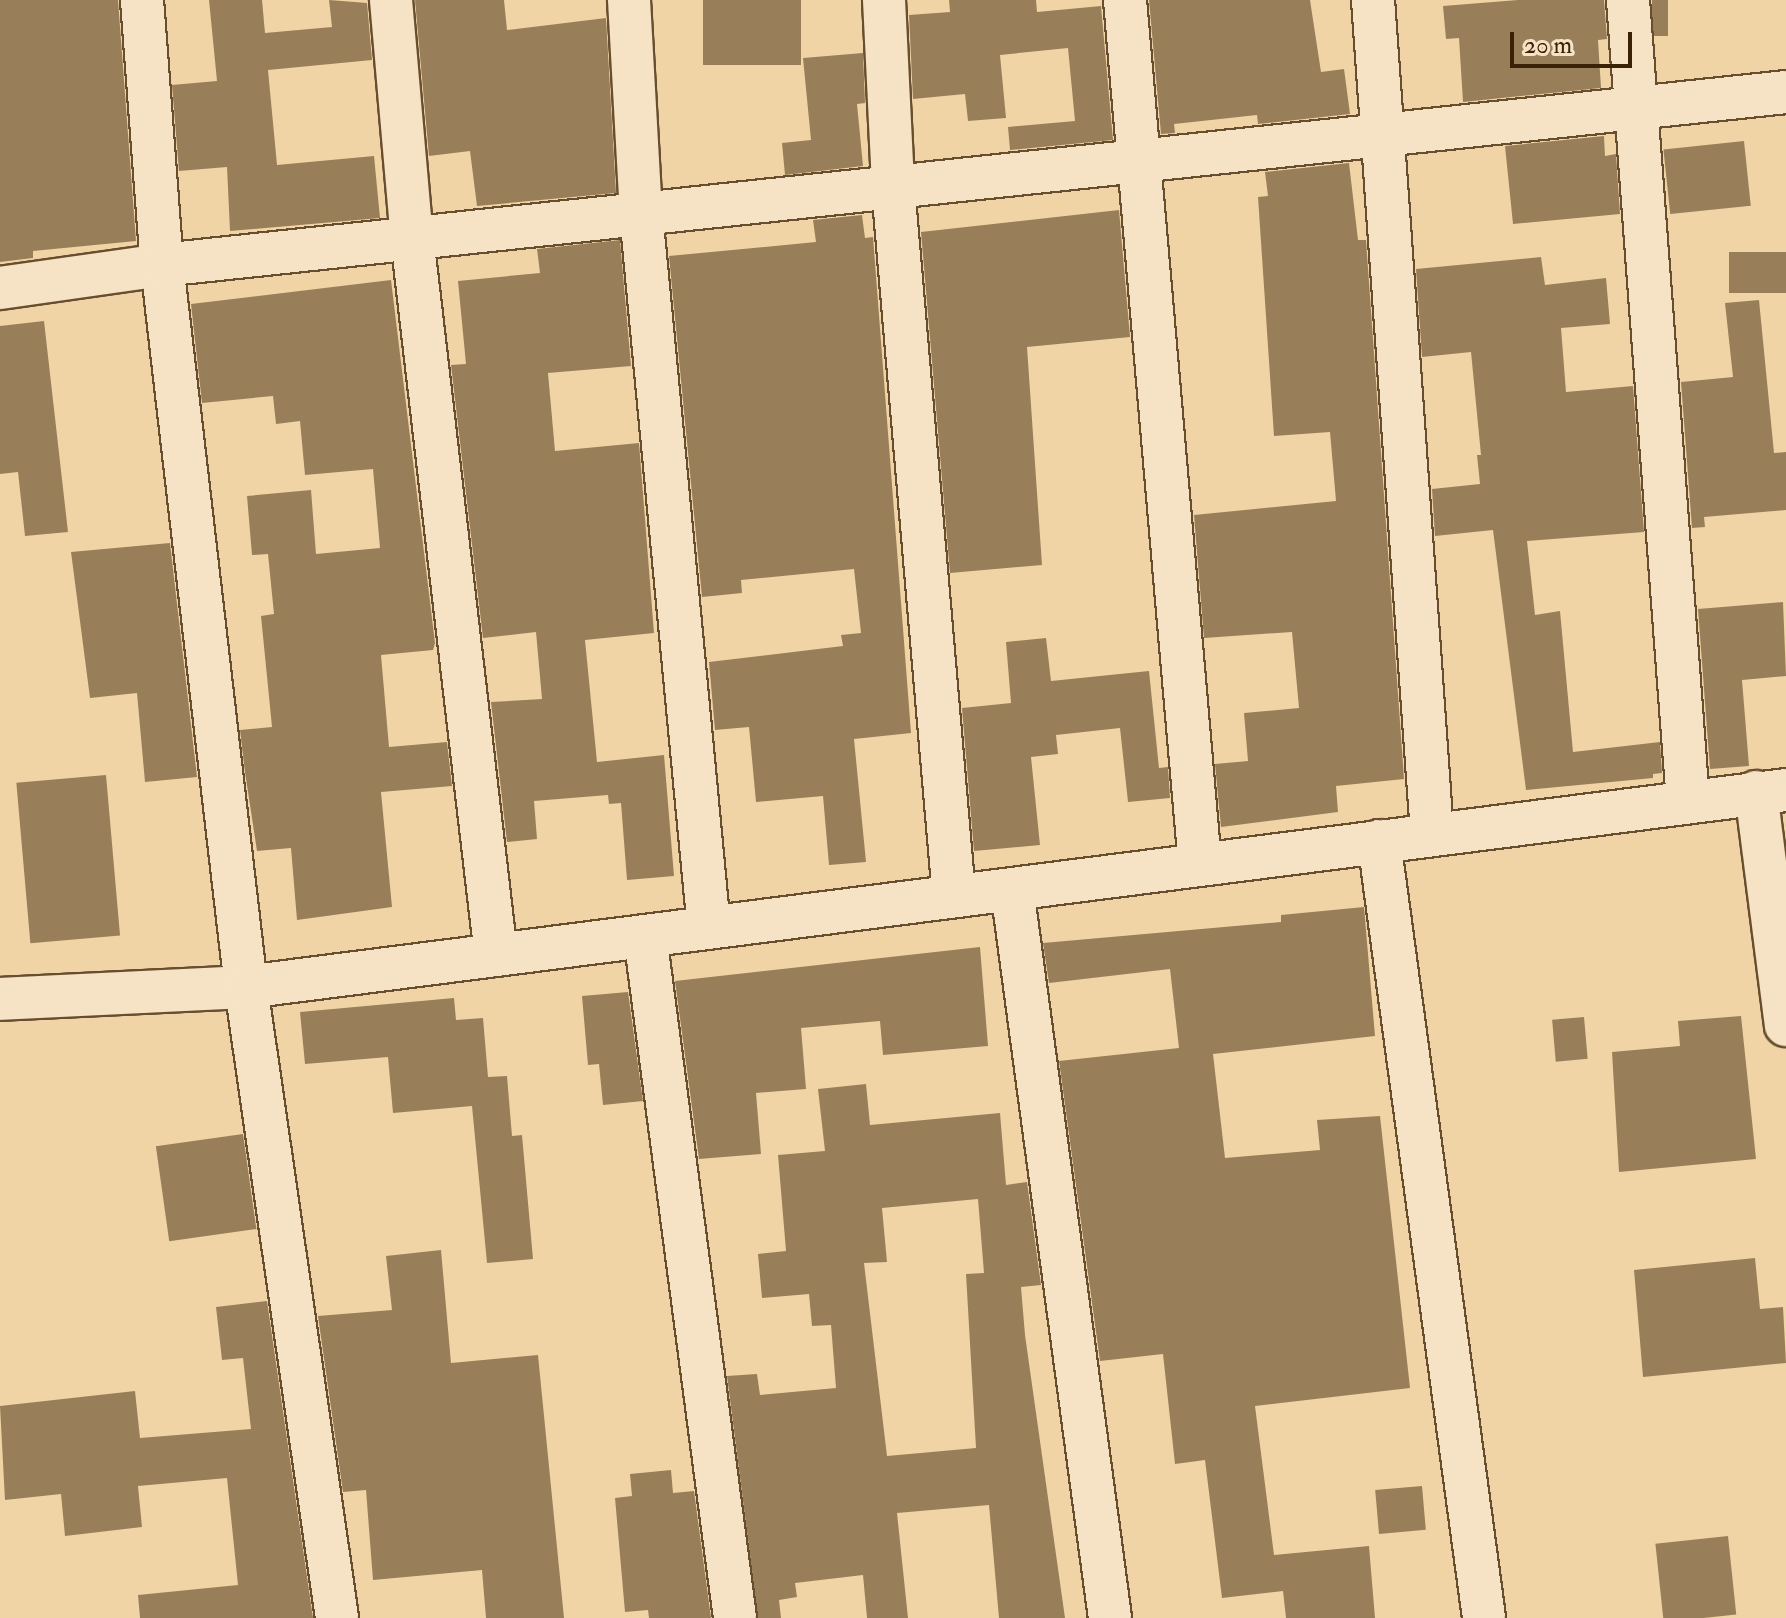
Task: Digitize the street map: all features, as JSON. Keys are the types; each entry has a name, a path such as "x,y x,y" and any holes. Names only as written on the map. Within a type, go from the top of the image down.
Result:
{"street":[{"path":"142,0 162,265 246,987 337,1618"},
{"path":"391,0 412,238 496,955"},
{"path":"629,0 641,213 709,928"},
{"path":"884,0 893,187 954,896"},
{"path":"1125,0 1200,864"},
{"path":"1373,0 1432,834"},
{"path":"1628,0 1688,801"},
{"path":"0,288 162,265 1786,92"},
{"path":"0,999 246,987 1771,791 1786,1025"},
{"path":"1379,841 1484,1618"},
{"path":"1012,889 1110,1618"},
{"path":"645,936 735,1618"}],"building":[{"path":"0,0 118,0 136,241 33,251 33,258 0,262"},
{"path":"209,0 262,0 265,33 332,27 329,0 367,3 372,60 268,70 277,165 374,156 380,218 230,231 227,167 179,171 172,85 217,81"},
{"path":"415,0 504,0 507,30 606,18 616,193 477,206 470,151 429,156"},
{"path":"703,0 801,0 801,65 703,65"},
{"path":"949,0 1036,0 1037,12 1101,6 1113,140 1010,150 1008,127 1075,121 1068,48 1000,55 1006,118 968,121 965,94 913,99 909,15 950,12"},
{"path":"1149,0 1310,0 1321,72 1344,69 1350,114 1258,124 1257,115 1174,124 1175,133 1161,134"},
{"path":"1518,0 1604,0 1607,39 1598,40 1601,88 1463,102 1459,38 1446,39 1443,6"},
{"path":"1652,0 1668,0 1668,36 1652,36"},
{"path":"863,53 865,103 857,104 863,166 785,175 782,143 811,140 803,58"},
{"path":"1604,136 1605,156 1616,154 1620,214 1513,224 1505,146"},
{"path":"1744,141 1751,206 1670,214 1663,149"},
{"path":"1349,163 1358,240 1366,240 1404,779 1336,786 1338,812 1221,827 1215,764 1248,761 1244,713 1299,708 1292,632 1204,638 1194,515 1336,501 1330,432 1274,436 1258,197 1268,196 1265,172"},
{"path":"1119,210 1130,337 1027,347 1042,565 950,573 921,232"},
{"path":"862,215 865,238 873,237 911,733 854,739 866,862 829,865 823,796 756,802 749,727 715,730 709,662 843,646 841,635 861,633 854,569 741,580 742,593 702,597 669,256 816,242 813,220"},
{"path":"620,240 631,366 548,373 555,451 639,443 654,633 585,640 597,762 664,755 674,876 627,880 621,803 609,804 608,795 534,801 537,839 507,842 491,702 542,699 536,632 483,638 451,365 466,364 458,281 540,273 537,249"},
{"path":"1729,252 1786,252 1786,293 1729,293"},
{"path":"1541,257 1545,285 1606,278 1610,324 1561,328 1566,392 1633,386 1644,532 1527,541 1535,615 1560,611 1573,752 1660,742 1662,773 1653,774 1653,778 1526,790 1493,530 1435,536 1432,489 1480,484 1477,455 1481,455 1471,352 1422,357 1416,269"},
{"path":"391,280 435,643 433,650 381,655 389,747 447,742 452,786 381,792 392,907 297,920 291,848 257,851 240,730 272,727 261,616 274,614 268,554 252,555 247,496 311,490 316,554 380,548 373,469 305,475 300,421 276,424 273,396 202,403 191,304"},
{"path":"1759,300 1774,453 1786,452 1786,510 1704,517 1705,527 1692,528 1681,382 1733,377 1725,303"},
{"path":"44,321 68,532 25,536 18,472 0,474 0,326"},
{"path":"170,543 197,777 145,782 137,693 90,698 71,552"},
{"path":"1783,602 1786,676 1742,680 1749,766 1710,769 1698,609"},
{"path":"1046,638 1051,681 1149,671 1159,768 1168,767 1170,798 1128,802 1120,728 1056,735 1058,754 1031,757 1040,845 974,851 962,708 1011,703 1006,642"},
{"path":"106,775 120,935 30,943 16,783"},
{"path":"1364,907 1375,1036 1213,1054 1225,1158 1320,1150 1317,1120 1380,1116 1410,1388 1255,1406 1274,1555 1369,1546 1375,1618 1286,1618 1283,1591 1222,1598 1205,1460 1175,1464 1163,1354 1100,1361 1059,1061 1179,1048 1170,969 1049,983 1043,943 1281,922 1281,915"},
{"path":"980,947 988,1046 883,1055 880,1021 801,1028 806,1089 756,1093 761,1154 699,1159 675,981"},
{"path":"628,992 643,1101 603,1105 599,1064 588,1065 582,996"},
{"path":"454,998 456,1020 483,1018 488,1077 507,1076 512,1136 522,1135 533,1259 487,1263 472,1106 393,1113 388,1057 305,1064 300,1012"},
{"path":"1741,1016 1756,1159 1619,1172 1612,1052 1680,1046 1678,1021"},
{"path":"1584,1017 1588,1059 1556,1062 1552,1020"},
{"path":"866,1084 870,1125 1000,1113 1006,1185 1027,1182 1041,1285 1021,1287 1065,1618 999,1618 989,1505 897,1513 908,1618 867,1618 863,1575 795,1583 797,1597 779,1600 781,1618 758,1618 727,1376 757,1374 760,1395 836,1388 831,1325 812,1326 809,1294 762,1298 758,1254 786,1251 778,1155 825,1151 818,1089","holes":["978,1199 984,1273 966,1274 976,1448 887,1456 864,1263 887,1262 882,1208"]},
{"path":"243,1134 256,1229 169,1241 156,1146"},
{"path":"441,1250 451,1363 538,1355 564,1618 486,1618 482,1570 373,1580 366,1490 343,1492 318,1316 392,1310 386,1256"},
{"path":"1755,1258 1760,1309 1783,1307 1786,1363 1643,1377 1634,1270"},
{"path":"267,1301 313,1618 140,1618 138,1595 238,1585 227,1478 138,1486 142,1527 65,1536 61,1494 5,1500 0,1406 135,1391 140,1438 251,1429 243,1358 222,1360 216,1307"},
{"path":"671,1470 673,1493 694,1491 711,1618 649,1618 648,1610 625,1612 615,1498 632,1496 630,1474"},
{"path":"1422,1486 1426,1530 1379,1534 1375,1490"},
{"path":"1728,1536 1736,1615 1663,1618 1655,1544"}]}
